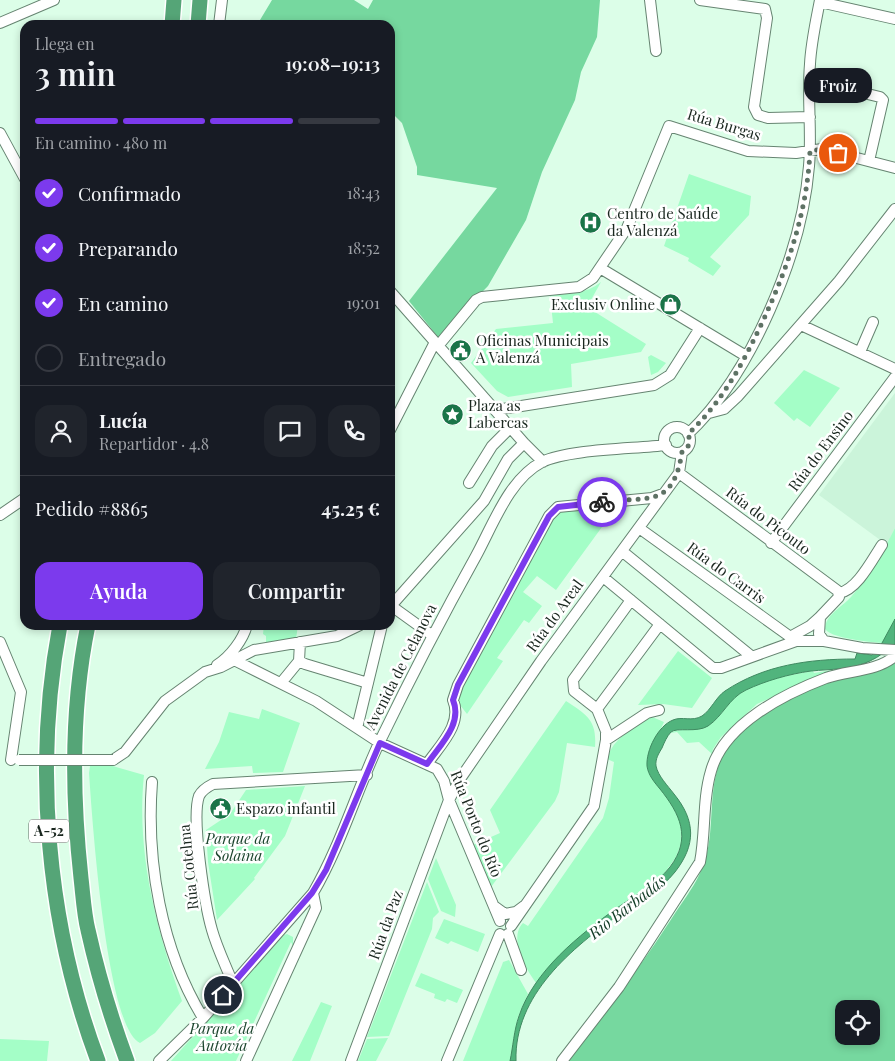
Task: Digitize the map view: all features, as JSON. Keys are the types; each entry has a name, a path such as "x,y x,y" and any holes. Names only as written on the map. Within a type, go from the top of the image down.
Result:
{"highway":[{"path":"172,20 174,0"},
{"path":"198,20 200,0"},
{"name":"A-52","path":"59,630 50,692 46,779 52,865 66,951 88,1035 98,1061"},
{"name":"A-52","path":"87,630 82,652 75,744 77,837 87,929 113,1022 127,1061"}],"street":[{"path":"0,23 54,0"},
{"path":"220,20 222,0"},
{"path":"650,0 656,51"},
{"path":"700,0 765,9 767,18 754,107 758,115 768,118 810,117"},
{"path":"688,434 709,413 723,395 746,356 792,254 804,206 810,151 810,63 820,1 895,18"},
{"path":"810,80 880,97 883,100 869,161"},
{"name":"Rúa Burgas","path":"600,268 627,228 669,126 748,151 796,153 810,151"},
{"path":"0,132 20,170"},
{"path":"810,151 822,149 895,168"},
{"path":"709,413 730,405 801,325 895,210"},
{"path":"395,421 436,344 476,300 482,297 580,287 593,278 600,268 746,356"},
{"path":"395,297 543,462"},
{"path":"860,352 873,322"},
{"path":"801,325 895,369"},
{"path":"496,410 654,385 670,375 700,328"},
{"name":"Rúa do Ensino","path":"771,543 895,377"},
{"path":"469,483 492,446 511,427"},
{"path":"674,428 682,428 688,434 689,445 682,452 671,451 666,445 665,437 674,428"},
{"path":"395,600 484,501 508,459 524,443"},
{"name":"Avenida de Celanova","path":"161,1059 203,1018 234,984 312,893 326,870 380,743 433,636 504,503 525,474 543,462 560,455 666,445"},
{"name":"Rúa do Areal","path":"449,800 460,779 541,661 679,473 682,452"},
{"name":"Rúa do Picouto","path":"679,473 839,593"},
{"path":"427,764 455,724 456,708 453,700 458,685 553,511 558,507 652,498 663,494"},
{"path":"0,515 20,501"},
{"name":"Rúa do Carris","path":"640,528 793,639"},
{"path":"603,577 713,668 721,668 793,639 820,617 839,596 839,593 846,592 857,581 882,545"},
{"path":"622,552 751,656"},
{"path":"447,1061 506,931 530,901 594,806 606,731 597,709 574,691 573,680 631,600"},
{"path":"395,609 433,636"},
{"path":"820,617 820,634 824,642"},
{"path":"597,709 660,624"},
{"path":"0,760 113,760 125,752 165,700 226,659 247,630"},
{"path":"205,672 236,660 254,650 337,636 350,630"},
{"path":"357,728 381,630"},
{"path":"793,639 862,648 895,650"},
{"path":"0,642 21,692 15,760"},
{"path":"281,683 299,661 300,642"},
{"path":"562,1061 619,987 700,862 703,846 704,808 711,770 722,745 761,710 827,678 862,671 890,661 895,656"},
{"name":"Rúa Porto do Río","path":"236,660 316,701 380,743 437,769 444,781 449,800 492,905 500,921 507,921 506,931"},
{"path":"299,661 315,668 368,683"},
{"path":"606,740 647,713 659,710"},
{"name":"Rúa Cotelma","path":"234,984 210,921 198,845 198,805 200,796 205,788 213,784 367,775"},
{"path":"152,782 150,809 158,896 170,944 193,1001 203,1018"},
{"name":"Rúa da Paz","path":"350,1061 449,800"},
{"path":"435,837 443,828 450,825 457,827 463,835"},
{"path":"246,1061 316,908 312,893"},
{"path":"492,905 500,912 511,914 530,901"},
{"path":"506,931 521,970"}],"shaded area":[{"path":"272,0 354,0 368,9 373,0 600,0 597,37 581,72 575,100 542,172 526,220 488,286 438,337 409,301 497,188 417,175 417,167 402,123 395,116 395,20 260,20"},
{"path":"895,393 895,528 887,545 819,495"},
{"path":"895,663 895,1061 567,1061 660,937 697,879 706,856 710,838 714,784 718,766 726,749 738,733 772,709 816,687 841,678 882,669"}],"green space":[{"path":"689,174 751,196 749,215 710,257 721,266 713,276 688,261 689,258 664,246"},
{"path":"601,282 587,307 646,344 641,352 571,364 572,387 508,397 497,391 471,363 496,329 553,323 550,295 571,294 583,291"},
{"path":"651,355 666,363 658,372 651,375 648,357"},
{"path":"804,370 840,388 810,427 797,418 794,421 774,403"},
{"path":"592,503 610,516 556,590 537,576 523,592 542,606 529,623 524,620 497,658 503,661 467,714 456,700 558,507"},
{"path":"895,528 895,644 858,640 830,633 825,629 828,620 864,581 881,555"},
{"path":"263,630 297,630 296,639 266,644 266,636 263,634"},
{"path":"678,651 712,678 692,708 663,704 638,705"},
{"path":"832,670 757,704 721,737 712,754 699,742 687,743 677,732 671,733 677,730 698,728 711,724 733,698 748,688 804,672 813,671 814,673"},
{"path":"566,701 580,710 589,719 594,730 595,747 567,743 559,792 555,801 491,887 473,845 500,833 490,810"},
{"path":"262,709 300,723 283,772 253,773 252,766 205,769 219,742 229,712 259,719"},
{"path":"650,716 664,722 648,756 681,823 681,844 676,857 664,874 592,926 548,969 537,984 520,954 517,937 519,929 523,923 528,926 603,818 609,798 614,762 607,759 614,745 624,734"},
{"path":"109,765 144,775 143,833 150,890 164,946 182,1001 155,1033 140,1043 128,1029 118,1000 110,962 97,873 89,773 90,766"},
{"name":"Parque da Solaina","path":"305,786 285,836 255,879 217,920 208,862 206,830 230,814 246,790"},
{"path":"436,858 456,905 455,917 441,911 428,879"},
{"path":"427,882 439,912 433,918 432,929 389,1036 367,1037"},
{"path":"444,919 485,934 478,952 451,941 448,944 435,938"},
{"name":"Parque da Autovía","path":"287,934 293,937 293,946 291,942 236,1061 171,1061 284,935"},
{"path":"509,960 528,994 518,1017 510,1061 463,1061 503,962"},
{"path":"421,973 463,990 457,1003 447,999 445,1002 434,998 435,994 415,986"},
{"path":"321,1002 332,1006 310,1061 292,1061"},
{"path":"388,1038 376,1061 358,1061 367,1039"},
{"path":"0,1039 49,1041 47,1061 0,1061"}],"water":[{"name":"Rio Barbadás","path":"895,619 895,644 873,659 856,666 803,672 761,684 740,693 708,726 671,732 658,756 656,766 661,777 681,804 690,823 690,843 687,852 675,872 663,884 602,927 549,975 535,994 525,1015 518,1037 516,1061 510,1061 519,1016 535,984 547,969 573,942 659,879 677,856 682,836 678,817 667,798 652,779 647,766 651,746 662,727 676,719 695,719 702,716 725,691 740,682 771,669 804,662 855,659 857,653 872,655 882,643"}],"way so far":[{"path":"602,502 652,498 663,494 679,473 682,452 690,442 688,434 705,418 734,378 760,328 792,254 804,206 810,151 822,149 838,153"}],"place":[{"name":"Froiz","path":"838,153"},
{"name":"Centro de Saúde da Valenzá","path":"591,223"},
{"name":"Exclusiv Online","path":"671,305"},
{"name":"Oficinas Municipais A Valenzá","path":"460,350"},
{"name":"Plaza as Labercas","path":"452,415"},
{"name":"Espazo infantil","path":"220,809"}],"route":[{"path":"223,995 312,893 326,870 380,743 427,764 455,724 456,708 453,700 458,685 549,516 558,507 602,502"}]}
